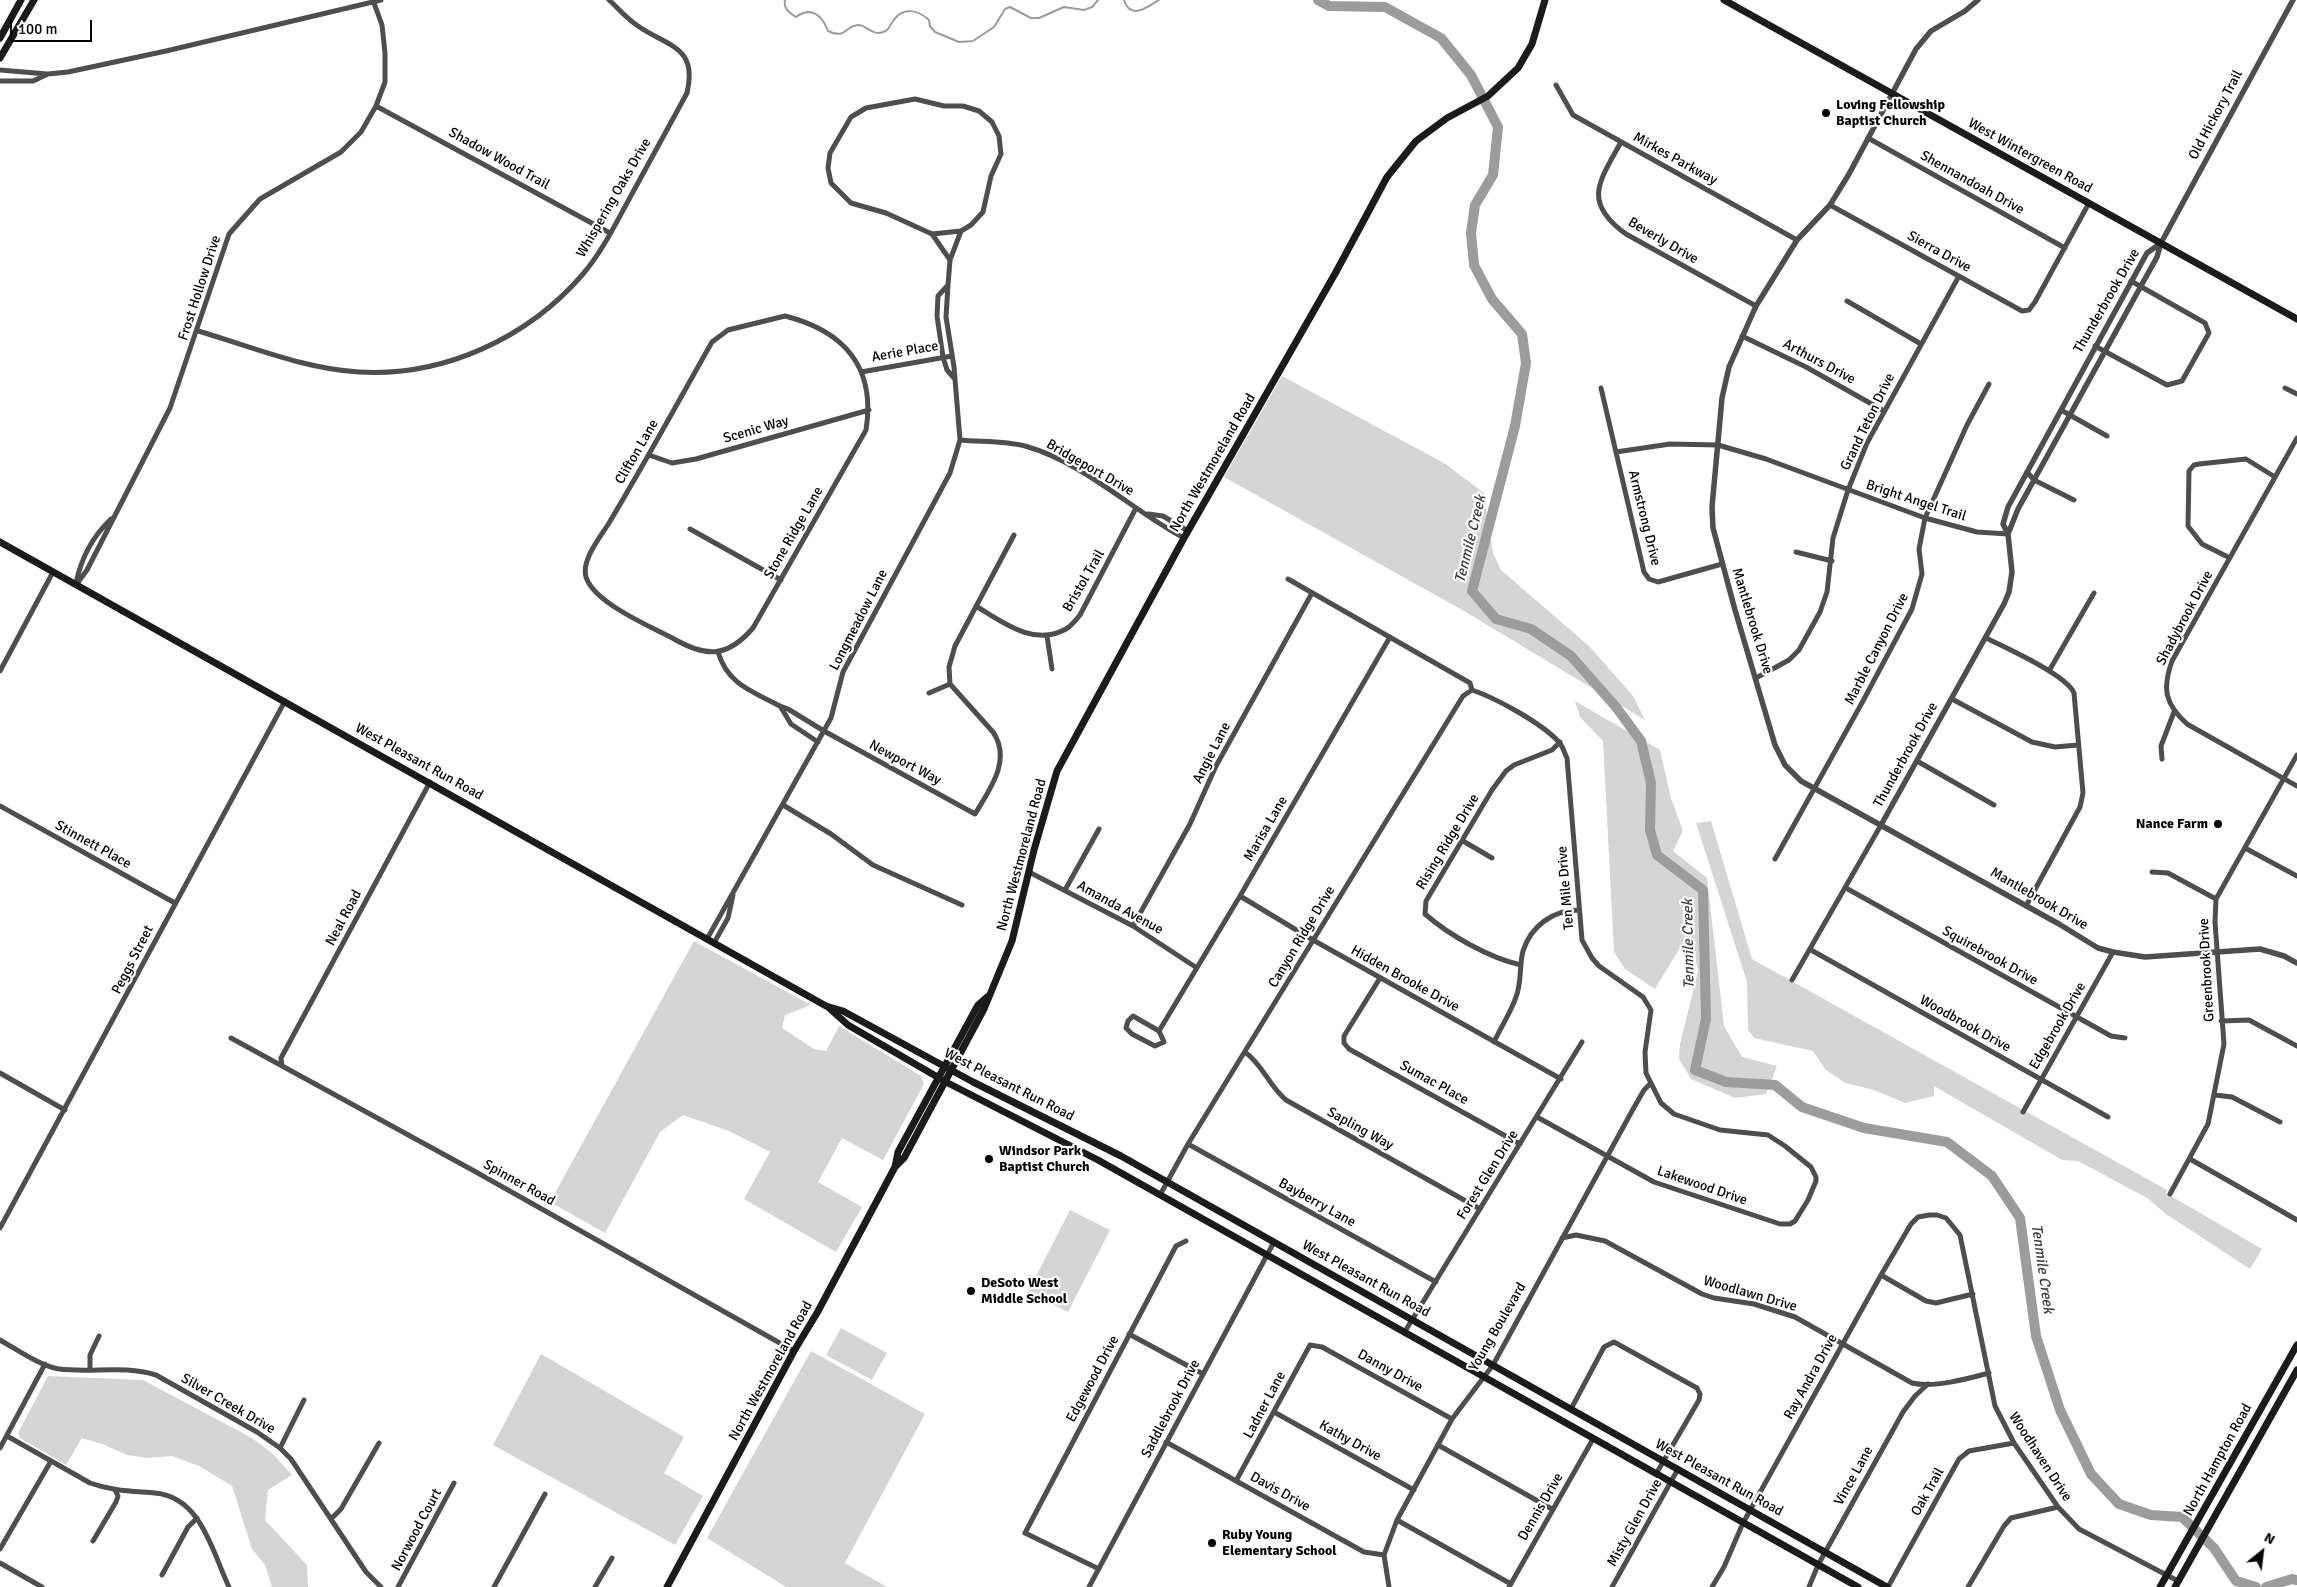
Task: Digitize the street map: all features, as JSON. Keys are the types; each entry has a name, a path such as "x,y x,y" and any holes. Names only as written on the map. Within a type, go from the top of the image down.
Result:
{"main road":[{"path":"0,38 21,0"},
{"path":"0,58 34,0"},
{"name":"North Westmoreland Road","path":"895,1167 904,1158 952,1071 984,1009 1012,941 1048,795 1057,771 1186,534 1327,289 1387,177 1416,141 1447,118 1488,96 1518,68 1532,44 1545,0"},
{"name":"West Wintergreen Road","path":"1724,0 2297,319"},
{"name":"West Pleasant Run Road","path":"0,542 826,1006 848,1025 937,1077 1098,1160 1593,1440 1858,1587"},
{"name":"North Westmoreland Road","path":"667,1587 895,1167 898,1152 937,1077 978,1005 988,996"},
{"name":"West Pleasant Run Road","path":"826,1006 843,1011 952,1071 1122,1156 1888,1587"},
{"path":"1028,1125 1034,1112"},
{"name":"North Hampton Road","path":"2160,1587 2294,1357 2297,1345"},
{"name":"North Hampton Road","path":"2177,1584 2297,1370"}],"street":[{"path":"0,70 48,74 68,72 166,51 381,0"},
{"name":"Whispering Oaks Drive","path":"198,331 303,362 358,372 411,370 444,364 471,354 518,330 545,311 583,273 610,233 687,93 690,79 689,66 674,46 637,26 608,0"},
{"name":"Mantlebrook Drive","path":"1978,0 1965,11 1932,31 1916,49 1849,174 1830,205 1796,240 1756,306 1729,367 1722,398 1712,507 1714,528 1722,564 1775,744 1785,765 1801,781 2098,948 2146,957 2216,954 2260,949 2284,956 2297,963"},
{"name":"Old Hickory Trail","path":"2161,243 2293,0"},
{"name":"Frost Hollow Drive","path":"76,584 87,570 107,533 113,517 146,458 170,408 198,331 214,275 229,234 260,199 341,152 361,132 376,106 385,82 385,52 382,24 374,3"},
{"path":"0,81 32,81 48,74"},
{"name":"Mirkes Parkway","path":"1556,85 1573,115 1796,240"},
{"path":"915,99 944,106 971,108 980,111 992,122 999,136 1000,154 982,212 971,225 961,231 932,234 886,213 851,203 831,183 828,168 830,153 851,117 866,108 915,99"},
{"name":"Shadow Wood Trail","path":"376,106 610,233"},
{"name":"Shennandoah Drive","path":"1868,138 2065,248"},
{"name":"Beverly Drive","path":"1621,142 1599,186 1602,211 1606,217 1626,234 1756,306"},
{"path":"2065,248 2090,203"},
{"name":"Sierra Drive","path":"1830,205 2022,311 2029,310 2035,302 2065,248"},
{"name":"Longmeadow Lane","path":"706,939 831,718 843,672 950,473 960,440 952,356 946,317 950,260 961,231"},
{"path":"932,234 950,260"},
{"name":"Thunderbrook Drive","path":"1792,980 1811,950 1986,638 2009,592 2012,572 2008,534 2003,524 2008,507 2147,253 2161,243"},
{"name":"Thunderbrook Drive","path":"2008,534 2018,509 2157,257 2161,243"},
{"name":"Grand Teton Drive","path":"1756,678 1789,660 1800,650 1820,612 1827,592 1832,561 1833,538 1848,490 1867,443 1959,276"},
{"path":"2095,346 2167,384 2182,381 2195,360 2209,333 2205,323 2132,281"},
{"name":"Longmeadow Lane","path":"948,285 938,296 936,304 943,357 947,370 954,379"},
{"path":"1847,301 1921,344"},
{"name":"Clifton Lane","path":"718,652 707,652 681,644 611,604 591,588 585,575 588,559 712,342 728,330 785,316 801,320 840,342 853,355 862,372"},
{"name":"Arthurs Drive","path":"1742,336 1806,367 1884,412"},
{"name":"Aerie Place","path":"862,372 952,356"},
{"path":"862,372 870,410"},
{"name":"Marble Canyon Drive","path":"1774,859 1815,788 1912,609 1922,574 1919,549 1925,518 1967,425 1989,384"},
{"name":"Armstrong Drive","path":"1602,388 1644,572 1650,579 1658,582 1722,564"},
{"path":"2285,388 2297,394"},
{"name":"Scenic Way","path":"649,455 672,463 696,459 870,410"},
{"name":"Stone Ridge Lane","path":"718,652 740,643 753,628 866,430 870,410"},
{"path":"2061,410 2108,436"},
{"name":"Shadybrook Drive","path":"2174,712 2166,687 2166,678 2172,661 2297,438"},
{"name":"Bridgeport Drive","path":"960,440 1023,446 1044,453 1100,483 1136,508 1147,513 1163,516 1186,534"},
{"name":"Bright Angel Trail","path":"1616,452 1670,444 1718,446 1766,458 1925,518 1977,532 2008,534"},
{"path":"2230,558 2202,544 2188,526 2189,471 2194,465 2246,459 2275,477"},
{"path":"2027,472 2034,480 2074,500"},
{"name":"Bristol Trail","path":"1047,636 1066,629 1080,616 1136,508"},
{"name":"Bridgeport Drive","path":"1147,513 1158,524 1186,534"},
{"name":"Frost Hollow Drive","path":"76,584 80,564 102,528 113,517"},
{"path":"690,529 781,580"},
{"path":"929,693 950,684 949,667 955,646 1014,535"},
{"path":"1796,552 1832,561"},
{"path":"0,670 53,572"},
{"path":"1288,579 1470,683 1470,691 1521,715 1545,729 1560,742"},
{"name":"Angie Lane","path":"1133,926 1190,824 1216,766 1312,592"},
{"path":"2049,671 2094,593"},
{"path":"976,606 1015,629 1033,635 1047,636 1052,669"},
{"name":"Marisa Lane","path":"1159,1031 1240,896 1390,637"},
{"path":"1986,638 2049,671 2072,688 2074,693 2083,793 2080,807 2026,906"},
{"name":"Newport Way","path":"718,652 722,664 732,679 975,814 1000,767 1002,757 998,739 950,684"},
{"name":"Canyon Ridge Drive","path":"1160,1195 1188,1144 1313,940 1470,691"},
{"path":"1952,699 2032,742 2055,747 2078,745"},
{"name":"Peggs Street","path":"0,1228 134,984 174,903 285,702"},
{"path":"780,706 791,724 818,742"},
{"path":"2162,759 2161,746 2174,712 2187,724 2297,786"},
{"path":"791,724 797,714"},
{"name":"Rising Ridge Drive","path":"1521,965 1506,961 1449,932 1425,914 1426,901 1492,790 1506,771 1514,765 1552,750 1560,742"},
{"name":"Ten Mile Drive","path":"1560,742 1567,758 1578,910 1582,940 1592,958 1611,975 1643,997 1651,1010 1645,1052 1646,1074 1661,1103 1674,1114 1720,1130 1768,1136 1796,1156"},
{"name":"Greenbrook Drive","path":"2170,1194 2208,1124 2224,1044 2214,922 2216,899 2297,755"},
{"path":"1917,761 1994,805"},
{"name":"Neal Road","path":"282,1066 282,1058 308,1007 430,782"},
{"path":"783,805 831,834 874,865 962,905"},
{"name":"Stinnett Place","path":"0,806 174,903"},
{"path":"1065,890 1099,829"},
{"path":"1463,841 1492,858"},
{"path":"2245,848 2297,876"},
{"name":"Amanda Avenue","path":"1029,872 1133,926 1197,968"},
{"path":"2152,872 2168,873 2216,899"},
{"name":"Squirebrook Drive","path":"1846,888 2111,1036 2125,1038"},
{"name":"Longmeadow Lane","path":"714,943 728,918 734,889"},
{"name":"Hidden Brooke Drive","path":"1240,896 1380,978 1561,1078"},
{"path":"1494,1042 1516,997 1520,981 1523,950 1532,932 1543,921 1561,911 1578,910"},
{"name":"Woodbrook Drive","path":"1811,950 2108,1117"},
{"name":"Edgebrook Drive","path":"2023,1112 2113,952"},
{"name":"Sumac Place","path":"1380,978 1344,1036 1344,1043 1349,1049 1520,1144"},
{"name":"Marisa Lane","path":"1133,1016 1159,1031 1164,1042 1155,1046 1132,1034 1126,1028 1128,1021 1133,1016"},
{"path":"2221,1021 2249,1020 2297,1046"},
{"name":"Spinner Road","path":"231,1038 794,1351"},
{"name":"Forest Glen Drive","path":"1404,1333 1582,1042"},
{"name":"Sapling Way","path":"1245,1052 1256,1060 1275,1091 1286,1100 1480,1209"},
{"path":"0,1074 65,1110"},
{"name":"Young Boulevard","path":"1389,1587 1384,1556 1397,1520 1452,1419 1492,1365 1636,1104 1651,1083"},
{"path":"2215,1095 2232,1097 2280,1122"},
{"name":"Lakewood Drive","path":"1537,1117 1654,1182 1732,1210 1780,1224 1790,1224 1795,1221 1808,1200 1816,1181 1811,1167 1796,1156"},
{"name":"Bayberry Lane","path":"1188,1144 1436,1282"},
{"path":"2190,1159 2297,1220"},
{"name":"Ray Andra Drive","path":"1712,1587 1724,1567 1750,1510 1911,1224 1918,1217 1929,1214 1946,1218 1953,1226"},
{"name":"Woodhaven Drive","path":"1953,1226 1960,1235 1995,1406 2014,1443 2058,1507 2079,1529 2167,1575 2177,1584"},
{"name":"Woodlawn Drive","path":"1562,1238 1576,1235 1605,1241 1702,1294 1714,1298 1754,1304 1785,1313 1912,1383 1962,1380 1988,1373"},
{"name":"Edgewood Drive","path":"1099,1569 1025,1533 1176,1246 1186,1241"},
{"name":"Saddlebrook Drive","path":"1089,1587 1274,1242"},
{"path":"1881,1275 1926,1301 1936,1303 1973,1294"},
{"path":"1129,1334 1203,1374"},
{"path":"90,1369 90,1355 98,1336"},
{"name":"Silver Creek Drive","path":"0,1340 45,1364 59,1369 139,1370 156,1375 258,1432 280,1448 291,1459 366,1572 381,1587"},
{"path":"1571,1409 1604,1347 1614,1342 1697,1388 1700,1394 1656,1474"},
{"name":"Ladner Lane","path":"1236,1481 1307,1348 1316,1344"},
{"name":"Danny Drive","path":"1316,1344 1452,1419"},
{"path":"0,1448 45,1364"},
{"name":"Vince Lane","path":"1809,1587 1818,1565 1903,1412 1915,1396 1929,1383"},
{"path":"280,1448 304,1400"},
{"name":"Kathy Drive","path":"1274,1412 1414,1490"},
{"path":"7,1436 90,1483 115,1490 170,1495 184,1502 197,1518 229,1587"},
{"name":"Dennis Drive","path":"1510,1586 1552,1509 1593,1440"},
{"name":"Davis Drive","path":"1166,1442 1364,1552 1384,1556"},
{"path":"331,1519 341,1509 379,1443"},
{"name":"Oak Trail","path":"1888,1587 1959,1459 1969,1452 2014,1443"},
{"path":"1438,1445 1552,1509"},
{"path":"0,1549 51,1461"},
{"name":"Misty Glen Drive","path":"1612,1587 1678,1469"},
{"name":"Norwood Court","path":"398,1587 454,1484"},
{"path":"93,1541 116,1502 118,1496 115,1490"},
{"path":"494,1587 545,1494"},
{"path":"1968,1587 2004,1526 2011,1518 2058,1507"},
{"path":"162,1575 188,1527 197,1518"},
{"path":"1397,1520 1510,1586"},
{"path":"595,1587 612,1558"},
{"path":"0,1563 42,1587"}],"shaded area":[{"path":"1282,376 1444,463 1484,493 1493,553 1501,570 1590,647 1633,696 1645,720 1464,611 1224,477"},
{"path":"1575,701 1660,750 1671,798 1683,831 1673,851 1707,878 1724,1026 1742,1057 1777,1066 1766,1094 1735,1098 1691,1079 1679,1059 1680,1044 1698,971 1694,951 1681,946 1655,989 1625,969 1614,952 1603,741 1580,717"},
{"path":"1711,821 1752,959 2167,1190 2166,1193 2262,1249 2250,1269 2166,1214 2147,1198 2078,1161 2062,1160 1934,1086 1934,1096 1905,1103 1874,1090 1845,1083 1825,1069 1813,1051 1754,1038 1748,1030 1747,982 1696,823"},
{"path":"694,941 811,1005 785,1015 782,1028 814,1049 826,1051 839,1026 921,1076 924,1084 883,1160 842,1138 818,1182 862,1207 836,1252 744,1199 770,1152 729,1131 683,1115 660,1132 605,1233 550,1202"},
{"path":"1070,1210 1110,1230 1068,1312 1028,1292"},
{"path":"841,1328 887,1353 872,1380 826,1355"},
{"path":"811,1351 925,1414 845,1563 887,1587 786,1587 707,1538"},
{"path":"541,1354 684,1437 664,1473 703,1496 675,1545 493,1445"},
{"path":"48,1376 143,1380 252,1438 272,1453 292,1475 268,1490 265,1520 307,1565 308,1587 272,1587 265,1565 252,1549 232,1486 199,1466 172,1456 148,1458 127,1455 82,1438 66,1465 20,1438 18,1433"}],"waterway":[{"path":"785,0 786,8 796,17 806,12 811,12 823,21 828,31 834,33 839,34 859,25 876,33 883,32 888,29 897,16 910,11 920,14 929,20 930,26 935,32 959,42 973,41 994,27 1005,9 1010,7 1031,18 1039,18 1064,7 1084,10 1092,7 1098,0"},
{"path":"1124,0 1130,10 1134,11 1144,9 1159,0"},
{"name":"Tenmile Creek","path":"1318,0 1329,6 1385,7 1441,38 1471,75 1498,127 1493,175 1475,205 1471,233 1474,265 1492,299 1522,334 1526,363 1515,426 1472,591 1496,619 1531,629 1571,656 1616,707 1641,741 1651,783 1650,830 1657,855 1703,890 1706,1019 1695,1070 1726,1082 1775,1085 1802,1107 1864,1128 1947,1142 1992,1176 2020,1218 2036,1336 2060,1410 2091,1474 2119,1504 2151,1515 2182,1517 2214,1548 2236,1581 2256,1587"},
{"name":"Tenmile Creek","path":"2266,1587 2292,1579 2297,1580"}],"place":[{"name":"Loving Fellowship Baptist Church","path":"1826,113"},
{"name":"Nance Farm","path":"2218,824"},
{"name":"Windsor Park Baptist Church","path":"989,1159"},
{"name":"DeSoto West Middle School","path":"971,1291"},
{"name":"Ruby Young Elementary School","path":"1212,1543"}]}
